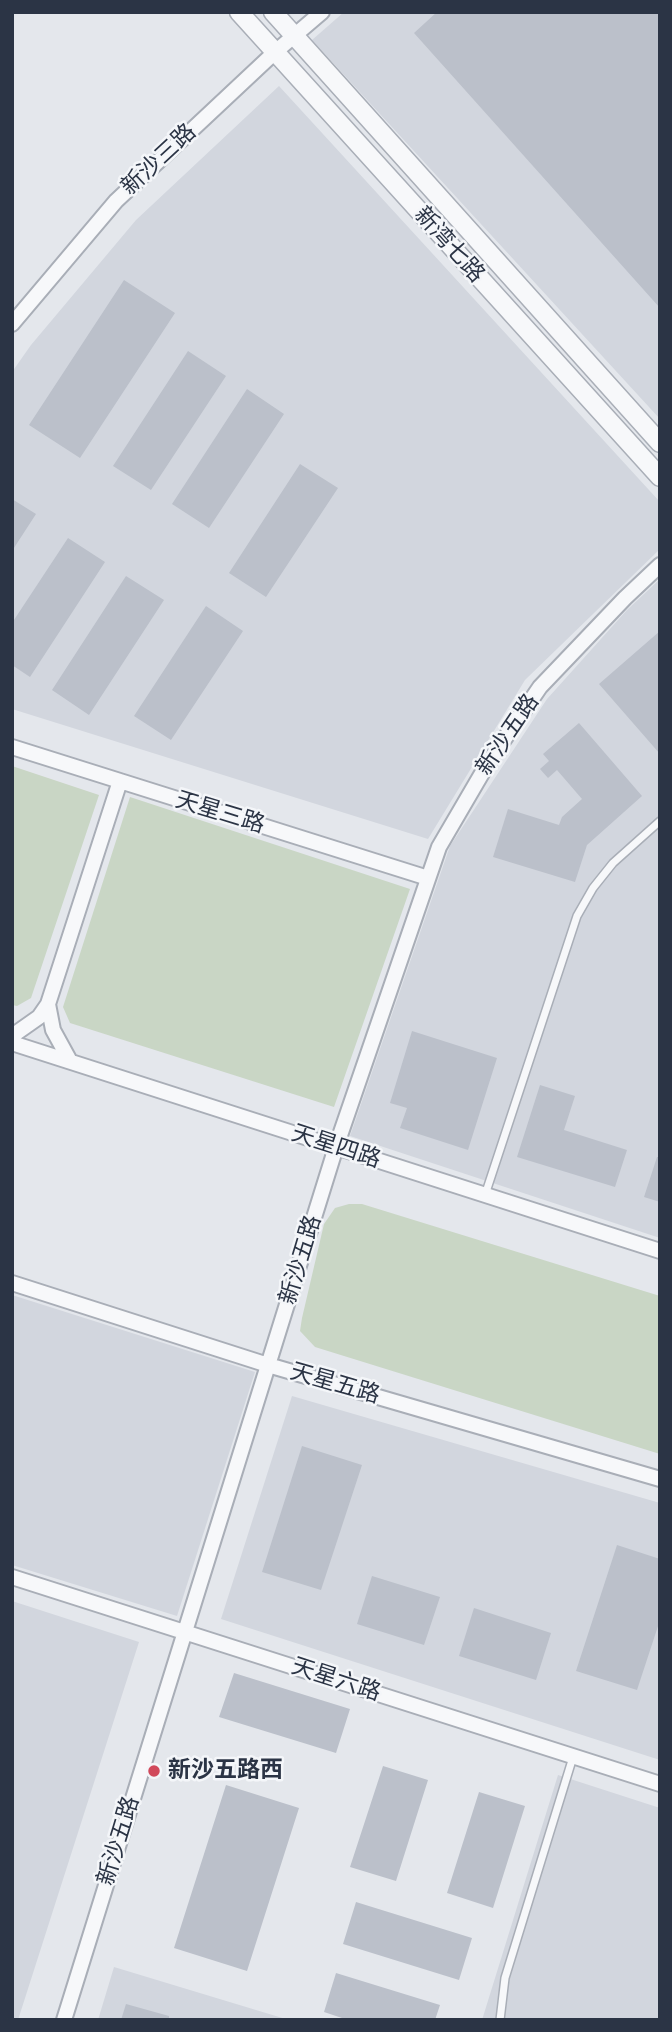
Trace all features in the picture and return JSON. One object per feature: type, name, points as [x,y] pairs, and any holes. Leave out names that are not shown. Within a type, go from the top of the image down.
[{"type":"street","name":"新湾七路","points":[[239,12],[660,477]]},
{"type":"street","name":"新湾七路","points":[[273,12],[660,443]]},
{"type":"street","name":"新沙三路","points":[[12,324],[116,201],[274,53],[322,12]]},
{"type":"street","name":"新沙五路","points":[[64,2020],[335,1147],[439,847],[481,775],[540,687],[660,565]]},
{"type":"street","name":"天星三路","points":[[12,747],[428,878]]},
{"type":"street","points":[[12,1036],[39,1017],[48,1004],[120,781]]},
{"type":"street","points":[[48,1004],[53,1030],[70,1061]]},
{"type":"street","name":"天星四路","points":[[12,1043],[660,1251]]},
{"type":"street","name":"天星五路","points":[[12,1283],[268,1365],[660,1479]]},
{"type":"street","name":"天星六路","points":[[12,1577],[660,1784]]},
{"type":"lane","points":[[485,1195],[577,916],[593,888],[613,863],[660,821]]},
{"type":"lane","points":[[500,2020],[505,1978],[573,1756]]},
{"type":"shaded area","points":[[344,12],[660,12],[660,419],[312,40]]},
{"type":"shaded area","points":[[279,86],[660,502],[660,549],[525,680],[428,839],[12,709],[12,372],[31,345],[136,220]]},
{"type":"shaded area","points":[[660,579],[660,1238],[350,1136],[450,846],[547,699],[627,610]]},
{"type":"shaded area","points":[[12,1295],[255,1372],[177,1616],[12,1565]]},
{"type":"shaded area","points":[[292,1396],[660,1503],[660,1760],[221,1619]]},
{"type":"shaded area","points":[[12,1601],[139,1642],[18,2020],[12,2020]]},
{"type":"shaded area","points":[[558,1775],[660,1808],[660,2020],[482,2020]]},
{"type":"shaded area","points":[[114,1967],[289,2020],[98,2020]]},
{"type":"green space","points":[[12,766],[99,795],[31,998],[17,1006],[12,1005]]},
{"type":"green space","points":[[130,797],[410,889],[334,1107],[70,1023],[63,1007]]},
{"type":"green space","points":[[362,1204],[660,1296],[660,1454],[315,1347],[300,1331],[324,1224],[335,1208]]},
{"type":"building","points":[[437,12],[660,12],[660,308],[414,33]]},
{"type":"building","points":[[124,280],[175,313],[80,458],[29,425]]},
{"type":"building","points":[[188,351],[226,376],[151,490],[113,466]]},
{"type":"building","points":[[247,389],[284,414],[209,528],[172,504]]},
{"type":"building","points":[[300,464],[338,488],[266,597],[229,573]]},
{"type":"building","points":[[12,499],[36,514],[12,551]]},
{"type":"building","points":[[68,538],[105,562],[30,677],[12,665],[12,623]]},
{"type":"building","points":[[126,576],[164,600],[89,715],[52,690]]},
{"type":"building","points":[[206,606],[243,631],[171,740],[134,716]]},
{"type":"building","points":[[660,631],[660,754],[599,684]]},
{"type":"building","points":[[579,723],[642,796],[587,845],[575,882],[493,857],[508,809],[559,825],[562,817],[582,799],[557,770],[548,778],[540,769],[549,761],[543,754]]},
{"type":"building","points":[[412,1031],[497,1058],[468,1150],[400,1128],[407,1108],[390,1103]]},
{"type":"building","points":[[540,1085],[575,1096],[564,1130],[627,1150],[615,1187],[517,1157]]},
{"type":"building","points":[[657,1157],[660,1157],[660,1202],[644,1197]]},
{"type":"building","points":[[302,1446],[362,1465],[321,1590],[262,1572]]},
{"type":"building","points":[[617,1545],[660,1559],[660,1620],[637,1690],[576,1671]]},
{"type":"building","points":[[372,1576],[440,1597],[424,1645],[357,1624]]},
{"type":"building","points":[[474,1608],[551,1633],[536,1680],[459,1656]]},
{"type":"building","points":[[234,1673],[350,1709],[336,1753],[219,1717]]},
{"type":"building","points":[[383,1766],[428,1780],[396,1881],[350,1867]]},
{"type":"building","points":[[226,1785],[299,1808],[247,1971],[174,1948]]},
{"type":"building","points":[[479,1792],[525,1806],[493,1908],[447,1893]]},
{"type":"building","points":[[356,1902],[472,1938],[459,1980],[343,1944]]},
{"type":"building","points":[[336,1973],[440,2005],[435,2020],[348,2020],[324,2012]]},
{"type":"building","points":[[126,2004],[169,2016],[169,2020],[121,2020]]},
{"type":"place","name":"新沙五路西","points":[[154,1771]]}]
